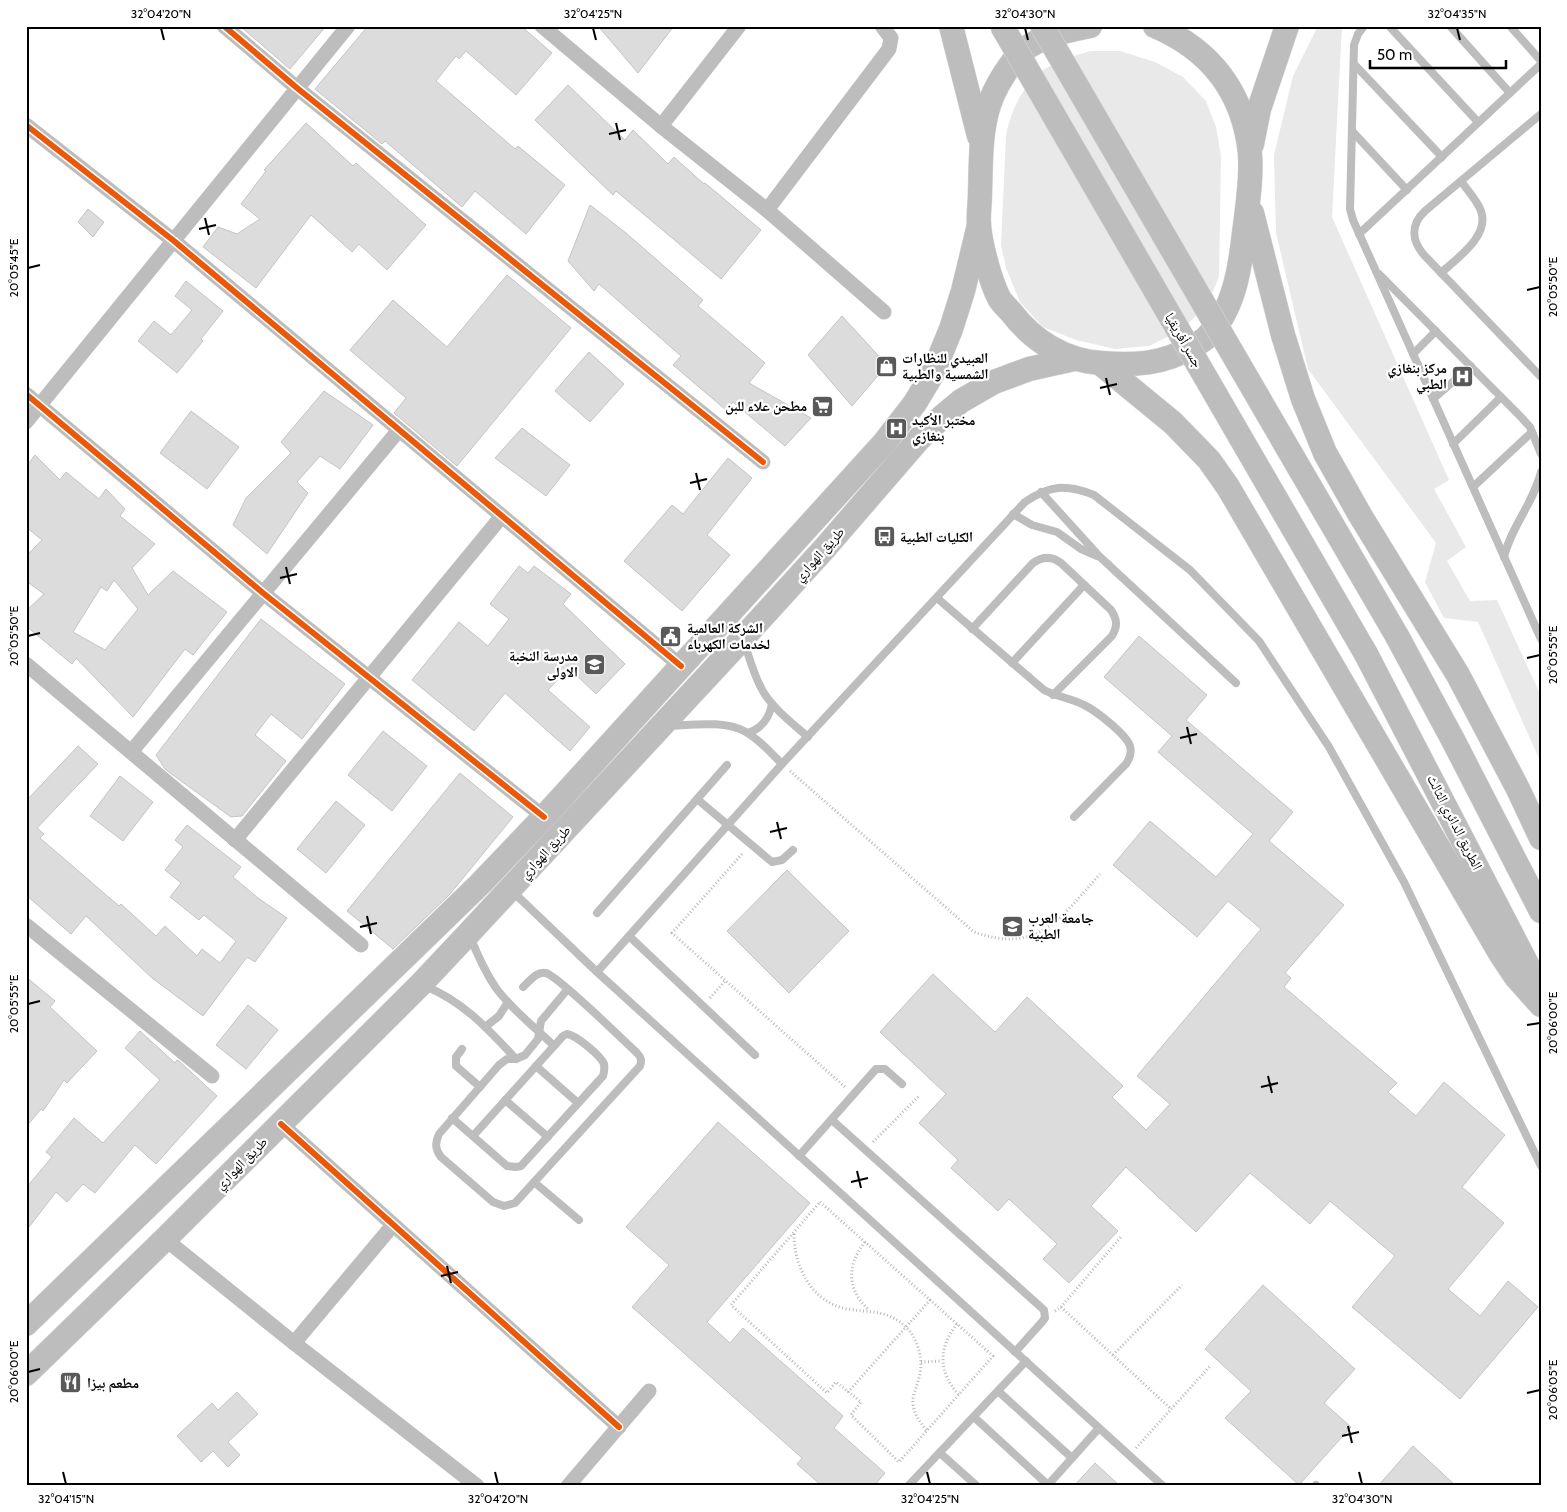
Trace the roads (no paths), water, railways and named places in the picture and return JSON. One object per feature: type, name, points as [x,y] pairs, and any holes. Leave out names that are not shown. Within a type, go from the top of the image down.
[{"type":"highway","points":[[951,26],[982,146]]},
{"type":"highway","name":"جسر أفريقيا","points":[[1002,26],[1366,654]]},
{"type":"highway","points":[[1042,26],[1397,636],[1541,911]]},
{"type":"highway","points":[[1090,26],[1061,32],[1043,39],[1024,51],[1001,79],[989,105],[982,146],[979,225],[989,272],[1000,299],[1018,322],[1045,345],[1074,359],[1100,363],[1142,364],[1176,356],[1207,338],[1224,315],[1235,286],[1242,254],[1250,156],[1259,109],[1287,26]]},
{"type":"highway","points":[[1155,26],[1172,33],[1196,49],[1218,70],[1236,98],[1246,132],[1250,156]]},
{"type":"highway","points":[[1248,197],[1283,335],[1304,399],[1325,453],[1360,515],[1458,675],[1518,789],[1541,838]]},
{"type":"highway","name":"طريق الهواري","points":[[26,1324],[480,884],[544,817],[884,443],[915,403],[934,373],[964,291],[979,225]]},
{"type":"highway","name":"طريق الهواري","points":[[26,1374],[166,1239],[470,934],[744,638],[919,439],[961,401],[994,382],[1029,369],[1074,359]]},
{"type":"highway","points":[[1100,363],[1173,423],[1209,460],[1228,487],[1500,953],[1516,977],[1541,1005]]},
{"type":"highway","name":"الطريق الدائري الثالث","points":[[1366,654],[1541,991]]},
{"type":"street","points":[[224,26],[297,88],[763,462]]},
{"type":"street","points":[[26,422],[348,26]]},
{"type":"street","points":[[542,26],[660,126],[767,210],[884,312]]},
{"type":"street","points":[[660,126],[739,26]]},
{"type":"street","points":[[767,210],[889,49],[891,38],[882,26]]},
{"type":"street","points":[[26,125],[174,241],[681,666]]},
{"type":"street","points":[[26,394],[263,593],[544,817]]},
{"type":"street","points":[[131,752],[399,430]]},
{"type":"street","points":[[235,840],[502,516]]},
{"type":"street","points":[[26,664],[361,945]]},
{"type":"street","points":[[26,925],[212,1076]]},
{"type":"street","points":[[281,1124],[619,1426]]},
{"type":"street","points":[[294,1343],[393,1225]]},
{"type":"street","points":[[166,1239],[294,1343],[477,1486]]},
{"type":"street","points":[[568,1486],[650,1391]]},
{"type":"lane","points":[[1364,26],[1358,34],[1354,45],[1350,210],[1359,234],[1541,639]]},
{"type":"lane","points":[[1389,26],[1478,122]]},
{"type":"lane","points":[[1450,26],[1510,93]]},
{"type":"lane","points":[[1359,234],[1541,62],[1510,26]]},
{"type":"lane","points":[[1354,64],[1442,157]]},
{"type":"lane","points":[[1541,114],[1425,211],[1415,222],[1415,240],[1419,248],[1541,377]]},
{"type":"lane","points":[[1352,132],[1407,190]]},
{"type":"lane","points":[[1441,273],[1475,240],[1482,226],[1481,211],[1461,181]]},
{"type":"lane","points":[[1376,271],[1519,415],[1532,432],[1541,454]]},
{"type":"lane","points":[[1413,354],[1436,331]]},
{"type":"lane","points":[[1434,399],[1470,366]]},
{"type":"lane","points":[[1453,444],[1502,397]]},
{"type":"lane","points":[[1473,487],[1532,432]]},
{"type":"lane","points":[[1504,557],[1510,536],[1538,482],[1541,472]]},
{"type":"lane","points":[[597,972],[782,764],[1025,502],[1041,492],[1058,487],[1077,488],[1094,495],[1190,570],[1259,641],[1329,747],[1404,882],[1541,1166]]},
{"type":"lane","points":[[1041,492],[1099,556],[1236,683]]},
{"type":"lane","points":[[1014,514],[1032,525],[1057,532],[1081,549],[1099,556]]},
{"type":"lane","points":[[972,629],[1033,563],[1038,559],[1044,558],[1056,560],[1111,610],[1116,626],[1112,636],[1053,695]]},
{"type":"lane","points":[[1012,663],[1084,585]]},
{"type":"lane","points":[[937,598],[1044,690],[1053,695],[1084,705],[1124,737],[1130,747],[1130,759],[1074,817]]},
{"type":"lane","points":[[744,638],[757,681],[772,704],[808,737]]},
{"type":"lane","points":[[748,733],[762,725],[770,712],[772,704]]},
{"type":"lane","points":[[661,726],[726,725],[748,733],[782,764]]},
{"type":"lane","points":[[597,913],[728,764]]},
{"type":"lane","points":[[698,799],[772,862],[782,860],[792,850]]},
{"type":"lane","points":[[510,890],[597,972],[1163,1486]]},
{"type":"lane","points":[[470,934],[486,971],[496,988],[554,1046]]},
{"type":"lane","points":[[629,936],[755,1055]]},
{"type":"lane","points":[[523,987],[535,975],[548,974],[567,990],[637,1053],[641,1058],[641,1062],[640,1066],[515,1204],[504,1206],[493,1202],[441,1157],[437,1152],[436,1140],[452,1118],[502,1062],[525,1055],[536,1042],[541,1021],[567,990]]},
{"type":"lane","points":[[421,984],[451,998],[466,1008],[516,1058]]},
{"type":"lane","points":[[485,1027],[499,1016],[508,1002]]},
{"type":"lane","points":[[452,1118],[507,1166],[516,1168],[524,1164],[602,1076],[604,1072],[603,1063],[572,1034],[563,1036],[473,1136]]},
{"type":"lane","points":[[462,1048],[456,1057],[456,1066],[480,1087]]},
{"type":"lane","points":[[536,1066],[578,1103]]},
{"type":"lane","points":[[799,1156],[872,1072],[881,1068],[889,1071],[902,1084]]},
{"type":"lane","points":[[505,1100],[548,1137]]},
{"type":"lane","points":[[832,1120],[1041,1306],[1045,1314],[1042,1322],[1015,1352]]},
{"type":"lane","points":[[534,1182],[579,1220]]},
{"type":"lane","points":[[908,1486],[1026,1362]]},
{"type":"lane","points":[[998,1391],[1072,1458]]},
{"type":"lane","points":[[974,1417],[1048,1485],[1099,1428]]},
{"type":"lane","points":[[940,1453],[977,1486]]},
{"type":"place","name":"العبيدي للنظارات الشمسية والطبية","points":[[886,366]]},
{"type":"place","name":"مركز بنغازي الطبي","points":[[1463,376]]},
{"type":"place","name":"مطحن علاء للبن","points":[[823,406]]},
{"type":"place","name":"مختبر الأكيد بنغازي","points":[[896,428]]},
{"type":"place","name":"الكليات الطبية","points":[[884,537]]},
{"type":"place","name":"الشركة العالمية لخدمات الكهرباء","points":[[671,636]]},
{"type":"place","name":"مدرسة النخبة الاولى","points":[[594,664]]},
{"type":"place","name":"جامعة العرب الطبية","points":[[1012,926]]},
{"type":"place","name":"مطعم بيزا","points":[[71,1383]]}]
